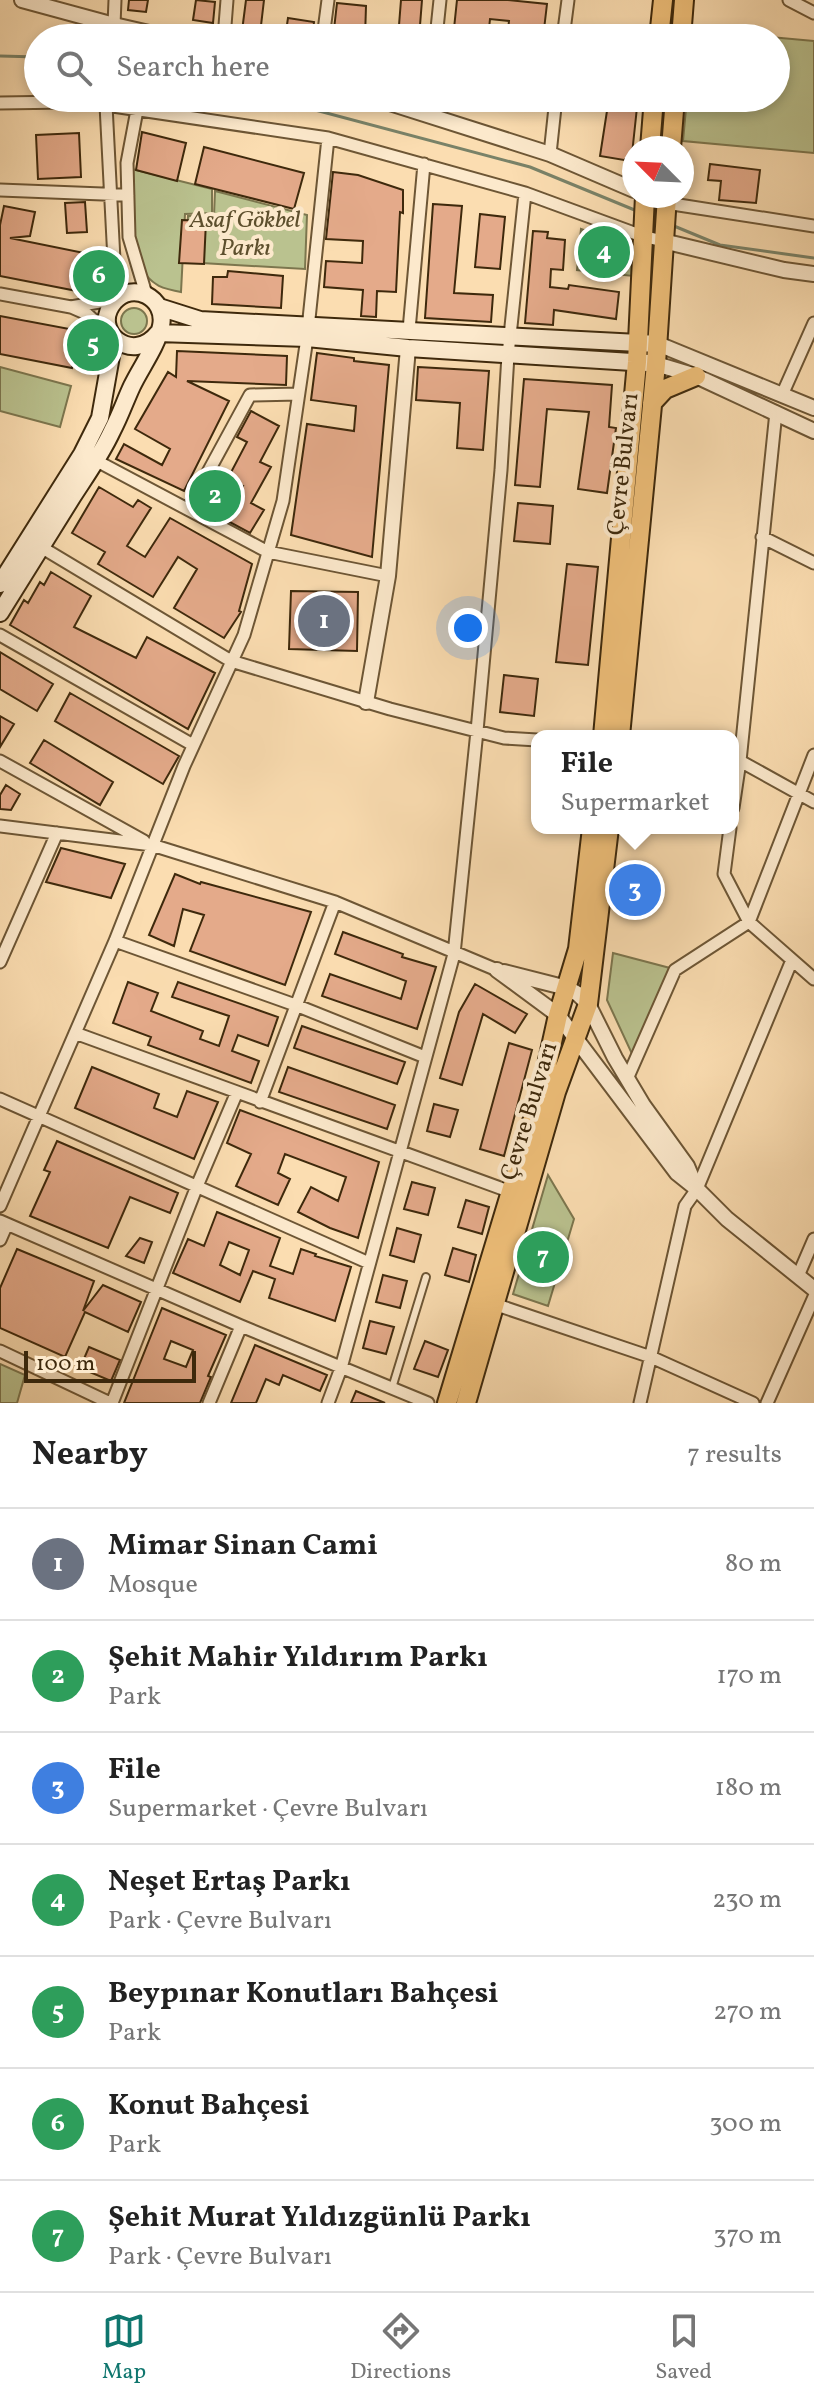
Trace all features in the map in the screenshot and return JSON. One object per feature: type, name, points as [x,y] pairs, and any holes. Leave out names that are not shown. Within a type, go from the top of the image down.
[{"type":"main road","points":[[660,24],[663,0]]},
{"type":"main road","points":[[682,24],[684,0]]},
{"type":"main road","points":[[651,136],[653,112]]},
{"type":"main road","points":[[672,136],[674,112]]},
{"type":"main road","name":"Çevre Bulvarı","points":[[604,730],[647,354],[653,212]]},
{"type":"main road","points":[[647,354],[508,355],[408,348],[307,331],[200,320],[159,307],[146,294],[130,292],[116,299],[107,323],[114,339],[121,344],[138,347],[146,345],[158,333],[307,331],[409,330],[511,336],[647,354]]},
{"type":"main road","points":[[0,613],[112,431],[162,325],[159,307]]},
{"type":"main road","points":[[408,348],[409,330]]},
{"type":"main road","points":[[0,584],[82,454],[100,418],[114,339]]},
{"type":"main road","name":"Çevre Bulvarı","points":[[621,730],[652,403],[647,354]]},
{"type":"main road","points":[[652,403],[665,389],[696,376]]},
{"type":"main road","name":"Çevre Bulvarı","points":[[466,1403],[494,1304],[558,1015],[578,949],[591,834]]},
{"type":"main road","name":"Çevre Bulvarı","points":[[447,1403],[518,1194],[588,1004],[608,834]]},
{"type":"street","points":[[22,0],[110,24]]},
{"type":"street","points":[[114,24],[115,0]]},
{"type":"street","points":[[225,24],[227,0]]},
{"type":"street","points":[[325,24],[328,0]]},
{"type":"street","points":[[437,24],[440,0]]},
{"type":"street","points":[[565,24],[568,0]]},
{"type":"street","points":[[789,0],[814,13]]},
{"type":"street","points":[[0,103],[24,103]]},
{"type":"street","points":[[71,307],[116,299],[106,112]]},
{"type":"street","points":[[137,112],[127,163],[129,237],[146,294]]},
{"type":"street","points":[[151,112],[328,138],[525,193],[653,212],[814,226]]},
{"type":"street","points":[[418,112],[550,154],[653,212],[784,270],[814,274]]},
{"type":"street","points":[[550,154],[554,112]]},
{"type":"street","points":[[0,1206],[115,941],[193,745],[244,635],[283,501],[307,331],[328,138]]},
{"type":"street","points":[[409,330],[424,164]]},
{"type":"street","points":[[0,190],[128,195]]},
{"type":"street","points":[[328,1403],[341,1368],[454,954],[525,193]]},
{"type":"street","points":[[0,294],[71,307],[87,314],[114,339]]},
{"type":"street","points":[[739,735],[776,412],[814,323]]},
{"type":"street","points":[[366,702],[388,576],[408,348]]},
{"type":"street","points":[[647,354],[814,431]]},
{"type":"street","points":[[647,354],[782,395],[814,408]]},
{"type":"street","points":[[188,509],[250,395],[298,394]]},
{"type":"street","points":[[95,460],[268,552],[388,576]]},
{"type":"street","points":[[762,537],[814,563]]},
{"type":"street","points":[[41,547],[231,661],[366,702],[504,738],[531,740]]},
{"type":"street","points":[[0,635],[193,745]]},
{"type":"street","points":[[627,1079],[675,970],[749,922],[814,755]]},
{"type":"street","points":[[0,761],[152,845]]},
{"type":"street","points":[[739,763],[814,802]]},
{"type":"street","points":[[0,826],[152,845],[335,902],[497,970],[567,988],[588,1004],[627,1079],[687,1166],[697,1189]]},
{"type":"street","points":[[0,962],[57,833]]},
{"type":"street","points":[[729,834],[724,874],[749,922],[814,979]]},
{"type":"street","points":[[260,1102],[335,902]]},
{"type":"street","points":[[115,941],[298,1006],[425,1057]]},
{"type":"street","points":[[640,1403],[685,1206],[697,1189],[792,960]]},
{"type":"street","points":[[497,970],[558,1015],[577,1036],[677,1173],[727,1219],[813,1288],[767,1403]]},
{"type":"street","points":[[75,1033],[518,1194]]},
{"type":"street","points":[[0,1351],[111,1403],[237,1092]]},
{"type":"street","points":[[0,1099],[369,1263]]},
{"type":"street","points":[[0,1240],[4,1223],[428,1403]]},
{"type":"street","points":[[798,1276],[814,1239]]},
{"type":"street","points":[[494,1304],[651,1357],[753,1403]]},
{"type":"street","points":[[209,1403],[241,1326]]},
{"type":"lane","points":[[392,1388],[426,1277]]},
{"type":"green space","points":[[790,39],[814,41],[814,153],[694,142],[694,136],[683,136],[686,112],[790,112]]},
{"type":"green space","points":[[132,169],[212,189],[212,213],[185,214],[181,292],[156,284],[146,275],[139,262],[132,231]]},
{"type":"green space","name":"Asaf Gökbel Parkı","points":[[215,191],[307,215],[305,269],[185,262],[188,216],[214,216]]},
{"type":"green space","points":[[581,229],[625,249],[633,265],[633,276],[577,270]]},
{"type":"green space","points":[[134,308],[143,312],[147,321],[143,330],[134,334],[125,330],[121,321],[125,312]]},
{"type":"green space","points":[[87,324],[101,345],[100,371],[82,365]]},
{"type":"green space","points":[[0,367],[71,386],[60,427],[0,411]]},
{"type":"green space","points":[[213,473],[236,485],[218,519],[195,507]]},
{"type":"green space","points":[[613,953],[670,968],[633,1056],[607,1000]]},
{"type":"green space","points":[[548,1175],[574,1219],[548,1306],[513,1294]]},
{"type":"green space","points":[[0,1364],[25,1375],[17,1403],[0,1403]]},
{"type":"building","points":[[129,0],[148,0],[146,12],[128,10]]},
{"type":"building","points":[[196,0],[215,2],[213,23],[193,20]]},
{"type":"building","points":[[246,0],[264,0],[261,24],[243,24]]},
{"type":"building","points":[[401,0],[422,0],[420,24],[399,24]]},
{"type":"building","points":[[457,0],[547,4],[545,24],[509,24],[509,21],[490,19],[489,24],[454,24]]},
{"type":"building","points":[[337,3],[366,6],[365,24],[335,24]]},
{"type":"building","points":[[288,18],[314,22],[314,24],[287,24]]},
{"type":"building","points":[[607,112],[636,112],[634,136],[622,136],[622,160],[600,156]]},
{"type":"building","points":[[142,132],[186,143],[177,181],[136,170]]},
{"type":"building","points":[[79,133],[81,177],[38,179],[36,135]]},
{"type":"building","points":[[204,147],[304,173],[294,209],[195,184]]},
{"type":"building","points":[[710,164],[760,170],[756,203],[719,200],[721,181],[708,180]]},
{"type":"building","points":[[333,172],[358,175],[403,190],[396,292],[377,291],[376,317],[361,316],[363,290],[324,287],[326,261],[362,263],[363,241],[326,239]]},
{"type":"building","points":[[85,202],[87,232],[67,233],[65,203]]},
{"type":"building","points":[[433,204],[462,206],[454,293],[493,295],[491,322],[425,318]]},
{"type":"building","points":[[4,206],[35,212],[30,236],[10,238],[89,254],[82,292],[0,276],[0,225]]},
{"type":"building","points":[[480,214],[505,217],[500,269],[475,267]]},
{"type":"building","points":[[182,220],[206,221],[204,264],[179,263]]},
{"type":"building","points":[[533,231],[548,232],[547,238],[565,240],[563,270],[551,269],[550,287],[568,289],[569,285],[619,292],[616,319],[554,310],[553,325],[525,323]]},
{"type":"building","points":[[228,271],[283,276],[281,308],[212,304],[213,277],[227,277]]},
{"type":"building","points":[[0,316],[80,331],[72,368],[0,354]]},
{"type":"building","points":[[177,351],[287,356],[286,385],[187,381],[229,401],[184,491],[116,459],[124,444],[162,465],[170,449],[135,429],[168,372],[176,377]]},
{"type":"building","points":[[317,353],[389,365],[372,557],[291,535],[307,424],[354,431],[356,406],[311,400]]},
{"type":"building","points":[[418,367],[489,371],[483,450],[457,448],[460,403],[416,400]]},
{"type":"building","points":[[524,379],[612,385],[609,427],[616,428],[607,493],[578,489],[589,412],[547,409],[540,487],[515,485]]},
{"type":"building","points":[[251,411],[279,426],[260,462],[271,467],[251,503],[264,510],[250,533],[224,519],[243,486],[228,478],[247,442],[237,437]]},
{"type":"building","points":[[99,487],[133,507],[138,500],[151,508],[127,546],[145,557],[170,518],[252,564],[241,612],[224,638],[174,608],[197,569],[178,557],[153,597],[98,564],[105,552],[72,533]]},
{"type":"building","points":[[518,503],[553,506],[550,544],[514,541]]},
{"type":"building","points":[[567,564],[598,567],[588,665],[556,662]]},
{"type":"building","points":[[51,572],[91,596],[74,627],[136,658],[147,637],[215,673],[188,729],[10,625],[24,600],[28,603],[40,582],[44,585]]},
{"type":"building","points":[[291,591],[358,592],[357,651],[289,649]]},
{"type":"building","points":[[0,652],[53,684],[37,711],[0,689]]},
{"type":"building","points":[[504,675],[538,679],[534,716],[500,712]]},
{"type":"building","points":[[70,693],[179,756],[163,784],[55,721]]},
{"type":"building","points":[[0,716],[14,724],[0,747]]},
{"type":"building","points":[[44,740],[113,782],[100,805],[30,763]]},
{"type":"building","points":[[6,785],[20,794],[11,810],[0,809],[0,795]]},
{"type":"building","points":[[61,848],[125,864],[111,898],[46,882]]},
{"type":"building","points":[[175,874],[200,884],[311,912],[285,985],[190,951],[204,915],[183,909],[174,946],[149,935]]},
{"type":"building","points":[[343,932],[403,954],[402,957],[436,967],[417,1029],[322,996],[330,974],[401,999],[406,981],[335,954]]},
{"type":"building","points":[[128,982],[158,993],[151,1011],[203,1031],[200,1039],[219,1046],[229,1016],[172,997],[178,982],[278,1017],[268,1046],[238,1035],[232,1051],[259,1061],[251,1083],[148,1045],[151,1037],[113,1023]]},
{"type":"building","points":[[475,984],[527,1014],[515,1033],[483,1014],[462,1085],[440,1078],[459,1012]]},
{"type":"building","points":[[302,1026],[405,1062],[397,1084],[294,1048]]},
{"type":"building","points":[[509,1043],[532,1050],[504,1156],[480,1149]]},
{"type":"building","points":[[92,1067],[159,1094],[154,1108],[177,1117],[187,1091],[218,1102],[194,1159],[75,1108]]},
{"type":"building","points":[[288,1067],[395,1105],[387,1129],[279,1092]]},
{"type":"building","points":[[434,1104],[458,1110],[450,1137],[427,1131]]},
{"type":"building","points":[[240,1110],[379,1162],[358,1238],[298,1212],[311,1187],[338,1201],[346,1177],[285,1154],[278,1173],[290,1179],[278,1205],[236,1186],[251,1154],[227,1143]]},
{"type":"building","points":[[57,1141],[178,1193],[170,1213],[130,1197],[108,1248],[30,1216],[50,1172],[44,1170]]},
{"type":"building","points":[[412,1182],[435,1188],[428,1215],[404,1209]]},
{"type":"building","points":[[466,1200],[489,1207],[482,1234],[458,1227]]},
{"type":"building","points":[[217,1212],[280,1238],[270,1266],[293,1274],[301,1249],[351,1267],[335,1321],[269,1298],[275,1279],[253,1271],[240,1302],[173,1273],[188,1239],[204,1246]],"holes":[[[229,1242],[249,1250],[240,1275],[220,1265]]]},
{"type":"building","points":[[397,1228],[421,1235],[414,1262],[390,1255]]},
{"type":"building","points":[[140,1238],[152,1242],[144,1263],[126,1256]]},
{"type":"building","points":[[453,1248],[476,1255],[469,1282],[445,1275]]},
{"type":"building","points":[[17,1249],[94,1281],[83,1311],[103,1285],[141,1302],[128,1332],[85,1312],[65,1357],[0,1328],[0,1288]]},
{"type":"building","points":[[383,1275],[407,1281],[400,1308],[376,1302]]},
{"type":"building","points":[[162,1308],[226,1335],[200,1403],[124,1403]],"holes":[[[171,1341],[193,1350],[186,1367],[164,1359]]]},
{"type":"building","points":[[370,1321],[394,1327],[386,1354],[363,1348]]},
{"type":"building","points":[[425,1341],[448,1350],[438,1377],[414,1369]]},
{"type":"building","points":[[255,1345],[327,1375],[320,1391],[283,1375],[279,1385],[266,1379],[256,1403],[231,1403]]},
{"type":"building","points":[[89,1347],[120,1360],[111,1381],[80,1368]]},
{"type":"building","points":[[356,1391],[385,1403],[351,1403]]},
{"type":"waterway","points":[[0,56],[24,57]]},
{"type":"waterway","points":[[323,112],[530,167],[637,211]]},
{"type":"waterway","points":[[674,226],[720,245],[814,258]]},
{"type":"place","name":"Neşet Ertaş Parkı","points":[[604,252]]},
{"type":"place","name":"Konut Bahçesi","points":[[99,276]]},
{"type":"place","name":"Beypınar Konutları Bahçesi","points":[[93,345]]},
{"type":"place","name":"Şehit Mahir Yıldırım Parkı","points":[[215,496]]},
{"type":"place","name":"Mimar Sinan Cami","points":[[324,621]]},
{"type":"place","name":"File","points":[[635,890]]},
{"type":"place","name":"Şehit Murat Yıldızgünlü Parkı","points":[[543,1257]]}]
